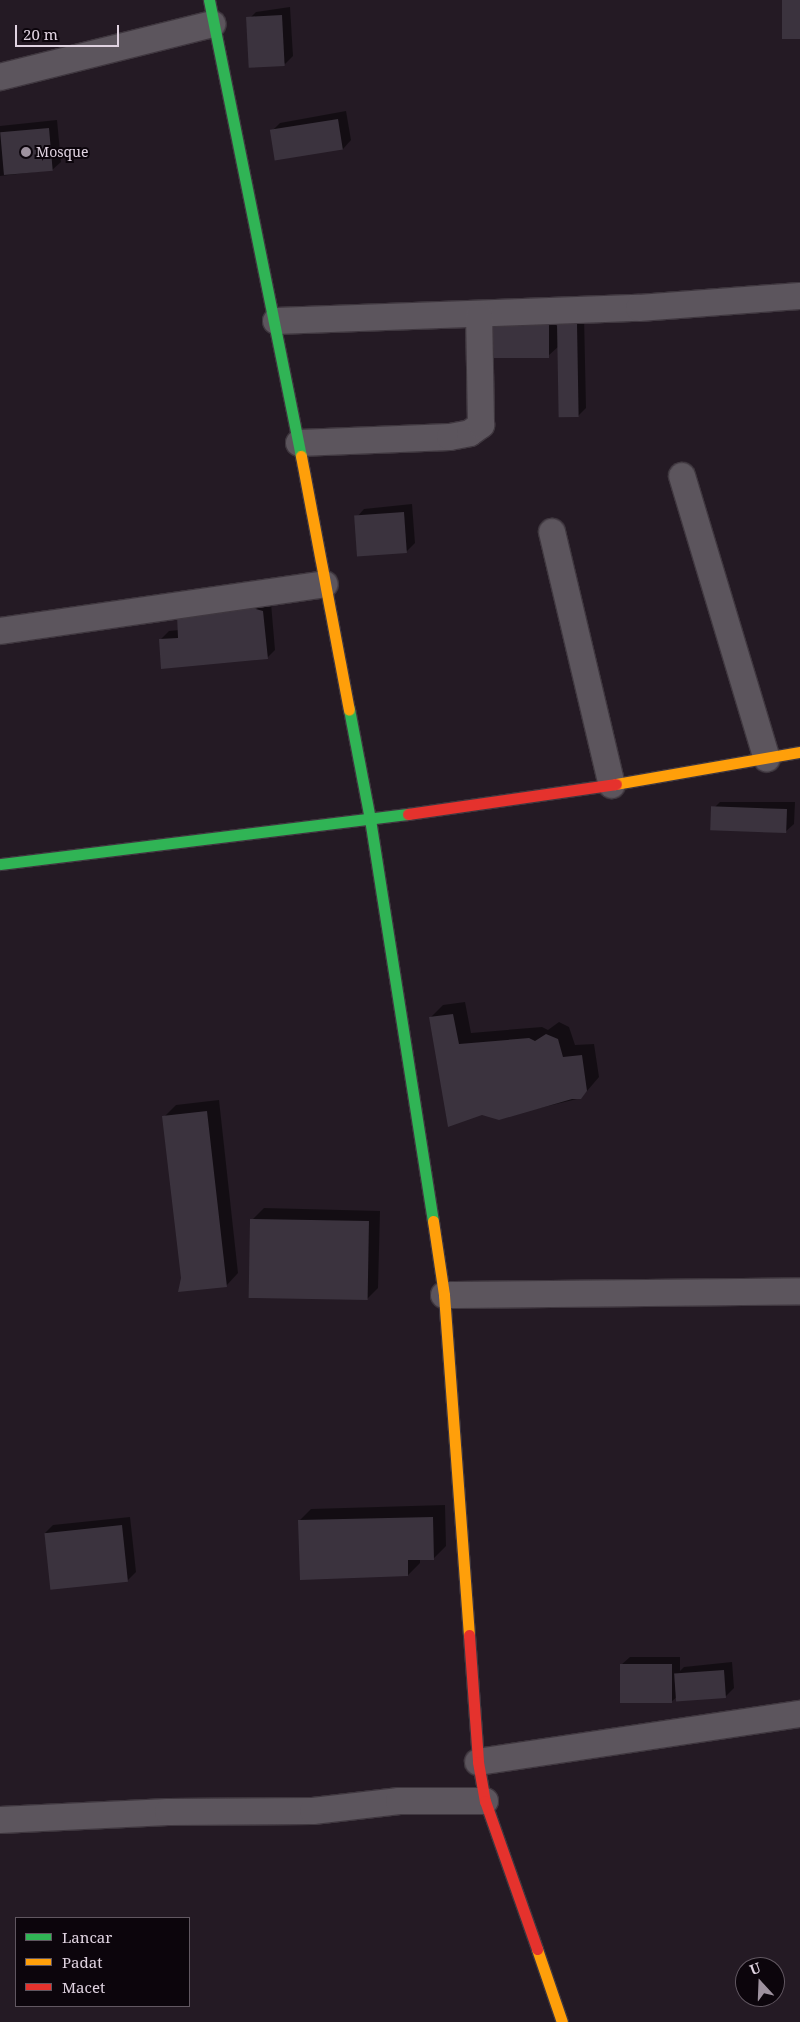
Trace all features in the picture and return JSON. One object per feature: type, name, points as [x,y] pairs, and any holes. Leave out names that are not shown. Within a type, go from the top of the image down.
[{"type":"main road","points":[[211,12],[276,321],[370,819],[444,1295],[478,1762],[485,1801],[562,2022]]},
{"type":"main road","points":[[0,864],[370,819],[612,785],[800,752]]},
{"type":"street","points":[[0,77],[211,12]]},
{"type":"street","points":[[276,321],[479,315],[800,296]]},
{"type":"street","points":[[299,443],[450,437],[470,433],[481,425],[479,315]]},
{"type":"street","points":[[682,476],[768,759]]},
{"type":"street","points":[[552,532],[612,785]]},
{"type":"street","points":[[0,631],[325,584]]},
{"type":"street","points":[[444,1295],[800,1291]]},
{"type":"street","points":[[478,1762],[800,1714]]},
{"type":"street","points":[[0,1820],[168,1812],[312,1811],[400,1801],[485,1801]]},
{"type":"building","points":[[782,0],[800,0],[800,39],[782,39]]},
{"type":"building","points":[[282,15],[285,66],[249,68],[246,17]]},
{"type":"building","points":[[338,119],[343,150],[275,160],[270,130]]},
{"type":"building","name":"Mosque","points":[[49,128],[53,171],[4,175],[0,132]]},
{"type":"building","points":[[493,323],[549,323],[549,358],[493,358]]},
{"type":"building","points":[[557,323],[577,323],[579,417],[559,417]]},
{"type":"building","points":[[404,512],[407,553],[357,556],[354,515]]},
{"type":"building","points":[[252,608],[263,611],[268,659],[161,669],[159,639],[178,638],[177,615]]},
{"type":"building","points":[[711,806],[787,809],[786,833],[710,830]]},
{"type":"building","points":[[453,1014],[459,1044],[529,1038],[535,1041],[546,1034],[558,1039],[563,1057],[582,1055],[587,1091],[581,1099],[572,1099],[499,1120],[482,1115],[448,1127],[429,1017]]},
{"type":"building","points":[[207,1111],[227,1287],[178,1292],[181,1278],[162,1116]]},
{"type":"building","points":[[250,1219],[369,1221],[368,1300],[249,1298]]},
{"type":"building","points":[[433,1517],[434,1560],[408,1560],[408,1576],[300,1580],[298,1520]]},
{"type":"building","points":[[122,1525],[128,1582],[50,1590],[44,1533]]},
{"type":"building","points":[[620,1664],[672,1664],[672,1703],[620,1703]]},
{"type":"building","points":[[724,1670],[726,1698],[676,1701],[674,1673]]},
{"type":"traffic: fast","points":[[209,0],[301,456]]},
{"type":"traffic: fast","points":[[349,709],[370,819],[433,1221]]},
{"type":"traffic: fast","points":[[0,864],[408,814]]},
{"type":"traffic: slow","points":[[301,456],[349,709]]},
{"type":"traffic: slow","points":[[616,784],[800,752]]},
{"type":"traffic: slow","points":[[433,1221],[444,1295],[469,1635]]},
{"type":"traffic: slow","points":[[537,1949],[562,2022]]},
{"type":"traffic: jam","points":[[408,814],[616,784]]},
{"type":"traffic: jam","points":[[469,1635],[478,1762],[485,1801],[537,1949]]},
{"type":"place","name":"Mosque","points":[[26,152]]}]
